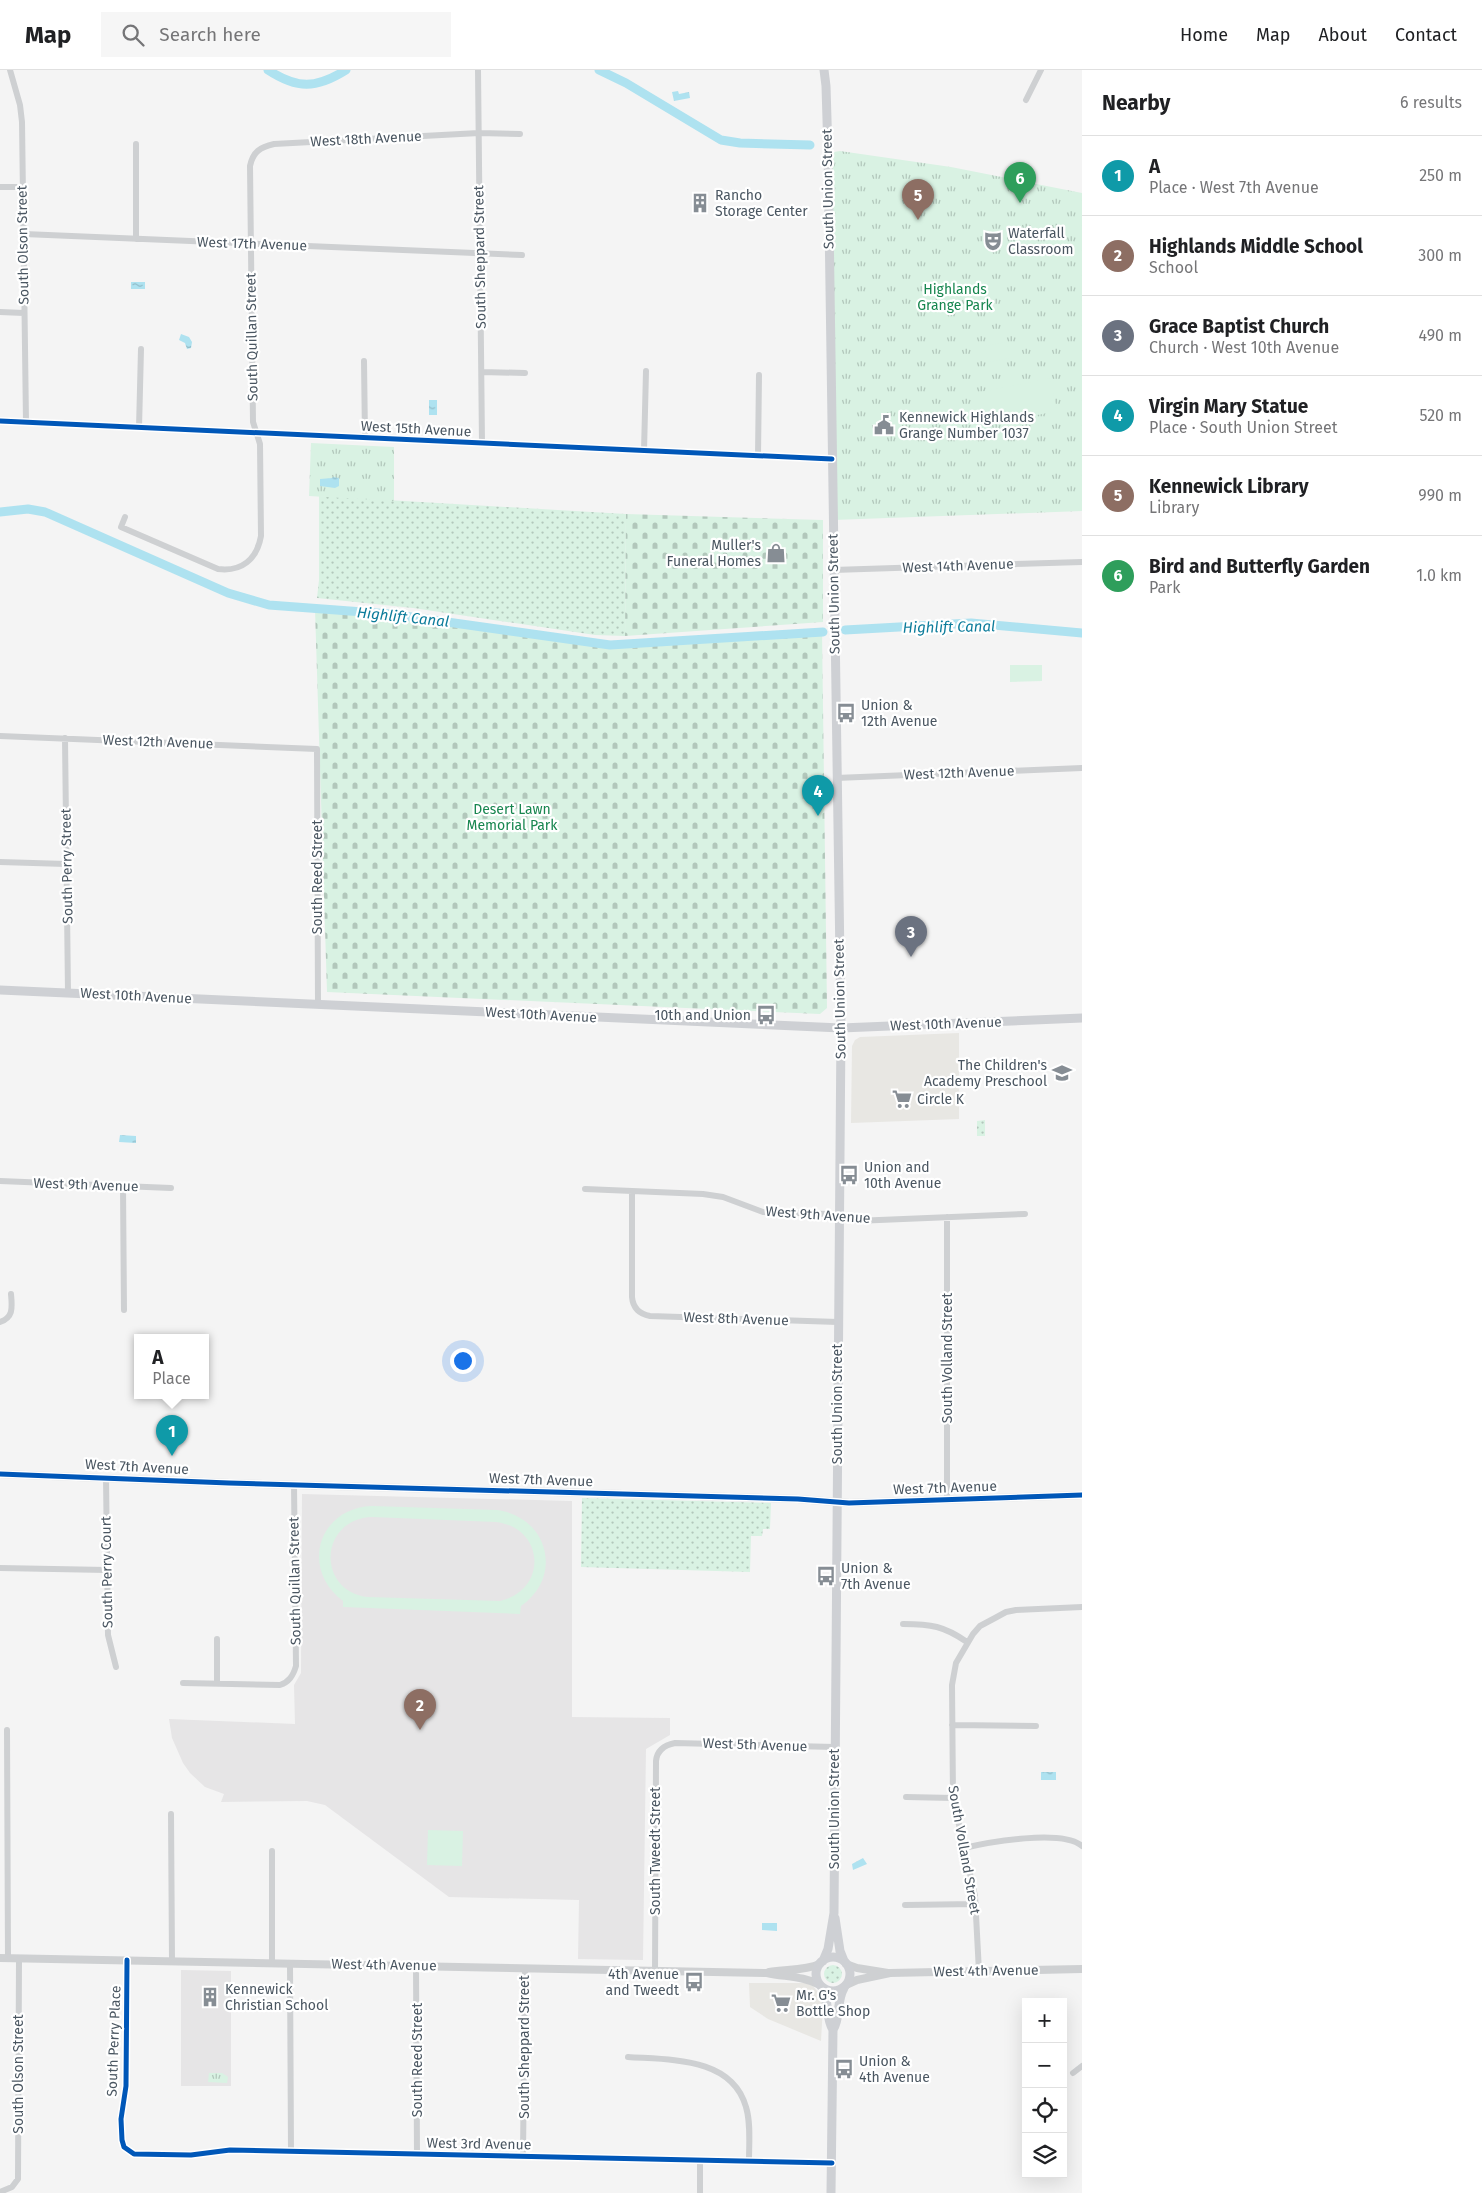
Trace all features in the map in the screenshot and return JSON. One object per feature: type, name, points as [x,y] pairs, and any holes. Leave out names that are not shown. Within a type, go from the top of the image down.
[{"type":"main road","name":"South Union Street","points":[[821,1962],[828,1949],[834,1913],[838,1217],[841,1028],[826,86],[824,70]]},
{"type":"main road","name":"South Union Street","points":[[826,86],[828,70]]},
{"type":"main road","name":"West 10th Avenue","points":[[0,990],[841,1028],[1082,1018]]},
{"type":"main road","name":"South Union Street","points":[[834,1913],[839,1934],[840,1951],[845,1962]]},
{"type":"main road","points":[[831,2193],[833,2030],[838,2022],[839,1999],[850,1977],[845,1962],[835,1957],[821,1962],[816,1972],[828,1998],[828,2023],[833,2030]]},
{"type":"main road","points":[[821,1986],[832,1991],[845,1986]]},
{"type":"street","name":"South Olson Street","points":[[10,70],[20,105],[22,122],[26,422]]},
{"type":"street","name":"South Sheppard Street","points":[[478,70],[482,443]]},
{"type":"street","points":[[1026,100],[1041,70]]},
{"type":"street","name":"West 18th Avenue","points":[[256,152],[274,144],[479,133],[520,134]]},
{"type":"street","points":[[136,144],[136,239]]},
{"type":"street","name":"South Quillan Street","points":[[126,518],[121,526],[213,568],[231,570],[245,565],[255,555],[261,536],[260,444],[252,422],[250,166],[256,152]]},
{"type":"street","points":[[0,187],[22,187]]},
{"type":"street","name":"West 17th Avenue","points":[[24,234],[522,255]]},
{"type":"street","points":[[0,312],[24,313]]},
{"type":"street","points":[[139,428],[141,348]]},
{"type":"street","points":[[364,361],[365,438]]},
{"type":"street","points":[[644,451],[646,371]]},
{"type":"street","points":[[482,372],[525,373]]},
{"type":"street","points":[[758,375],[758,456]]},
{"type":"street","name":"West 15th Avenue","points":[[0,421],[832,459]]},
{"type":"street","name":"West 14th Avenue","points":[[833,570],[1082,562]]},
{"type":"street","name":"West 12th Avenue","points":[[0,736],[317,749]]},
{"type":"street","name":"South Perry Street","points":[[65,738],[68,993]]},
{"type":"street","name":"South Reed Street","points":[[317,749],[318,1004]]},
{"type":"street","name":"West 12th Avenue","points":[[836,778],[1082,768]]},
{"type":"street","points":[[0,862],[66,864]]},
{"type":"street","name":"West 9th Avenue","points":[[0,1181],[171,1188]]},
{"type":"street","points":[[123,1186],[124,1310]]},
{"type":"street","name":"West 9th Avenue","points":[[585,1189],[703,1194],[723,1197],[763,1212],[827,1214],[855,1221],[1025,1214]]},
{"type":"street","name":"West 8th Avenue","points":[[632,1191],[632,1297],[636,1309],[650,1316],[838,1322]]},
{"type":"street","name":"South Volland Street","points":[[947,1217],[947,1499]]},
{"type":"street","points":[[0,1322],[12,1313],[11,1294]]},
{"type":"street","name":"West 7th Avenue","points":[[0,1474],[778,1498],[837,1502],[1082,1495]]},
{"type":"street","name":"South Perry Court","points":[[106,1477],[108,1635],[116,1667]]},
{"type":"street","name":"South Quillan Street","points":[[217,1684],[280,1685],[291,1678],[296,1666],[294,1484]]},
{"type":"street","points":[[0,1568],[107,1570]]},
{"type":"street","name":"South Volland Street","points":[[979,1972],[976,1904],[953,1798],[953,1672],[967,1642],[980,1626],[1006,1612],[1022,1609],[1082,1607]]},
{"type":"street","points":[[904,1624],[936,1626],[946,1629],[967,1642]]},
{"type":"street","points":[[183,1683],[217,1684],[217,1639]]},
{"type":"street","points":[[952,1725],[1036,1726]]},
{"type":"street","points":[[4,1958],[4,1832],[7,1730]]},
{"type":"street","name":"West 5th Avenue","points":[[675,1743],[835,1747]]},
{"type":"street","name":"South Tweedt Street","points":[[655,1971],[656,1761],[660,1751],[666,1746],[675,1743]]},
{"type":"street","points":[[906,1797],[953,1798]]},
{"type":"street","points":[[171,1814],[172,1961]]},
{"type":"street","points":[[964,1848],[999,1841],[1022,1839],[1067,1840],[1082,1846]]},
{"type":"street","points":[[272,1851],[272,1963]]},
{"type":"street","points":[[905,1906],[976,1904]]},
{"type":"street","name":"West 4th Avenue","points":[[4,1958],[767,1973],[786,1969],[806,1969],[821,1962]]},
{"type":"street","name":"South Olson Street","points":[[0,2192],[12,2187],[18,2179],[19,1958]]},
{"type":"street","name":"South Perry Place","points":[[127,1960],[126,2086],[121,2119],[122,2143],[128,2151]]},
{"type":"street","name":"West 4th Avenue","points":[[845,1962],[857,1968],[872,1969],[890,1974]]},
{"type":"street","points":[[290,1964],[291,2152]]},
{"type":"street","name":"South Reed Street","points":[[416,1966],[417,2154]]},
{"type":"street","name":"South Sheppard Street","points":[[523,2156],[525,1968]]},
{"type":"street","name":"West 4th Avenue","points":[[845,1986],[857,1980],[890,1974],[1082,1969]]},
{"type":"street","name":"West 4th Avenue","points":[[767,1973],[786,1978],[808,1979],[821,1986]]},
{"type":"street","points":[[628,2057],[678,2061],[710,2068],[721,2072],[734,2082],[747,2108],[749,2161]]},
{"type":"street","points":[[1073,2073],[1082,2066]]},
{"type":"street","name":"West 3rd Avenue","points":[[128,2151],[134,2154],[191,2155],[230,2150],[832,2163]]},
{"type":"street","points":[[700,2160],[700,2193]]},
{"type":"shaded area","points":[[959,1033],[959,1119],[851,1123],[852,1046],[855,1040],[860,1037]]},
{"type":"shaded area","points":[[302,1494],[572,1501],[572,1717],[670,1718],[670,1735],[646,1749],[643,1960],[578,1959],[579,1900],[449,1897],[325,1805],[307,1801],[221,1802],[224,1794],[205,1787],[190,1773],[183,1763],[172,1738],[169,1719],[295,1724],[294,1685],[301,1673]]},
{"type":"shaded area","points":[[181,1970],[231,1971],[231,2086],[181,2086]]},
{"type":"shaded area","points":[[749,1983],[806,1983],[813,1986],[821,1996],[823,2006],[821,2041],[768,2019],[750,2007]]},
{"type":"green space","name":"Highlands Grange Park","points":[[840,151],[951,167],[1082,193],[1082,511],[833,520],[828,153]]},
{"type":"green space","points":[[1006,342],[1010,358],[989,362],[985,346]]},
{"type":"green space","points":[[1050,378],[1057,411],[987,425],[981,392]]},
{"type":"green space","points":[[311,443],[394,447],[394,501],[309,496]]},
{"type":"green space","points":[[319,496],[626,514],[625,636],[595,635],[413,608],[317,598],[319,580]]},
{"type":"green space","points":[[626,514],[823,520],[823,622],[625,636]]},
{"type":"green space","name":"Desert Lawn Memorial Park","points":[[315,609],[613,644],[822,631],[827,1008],[820,1014],[327,992]]},
{"type":"green space","points":[[1010,665],[1042,665],[1042,681],[1010,682]]},
{"type":"green space","points":[[985,1120],[985,1136],[977,1136],[977,1121]]},
{"type":"green space","points":[[582,1498],[771,1503],[770,1529],[763,1529],[762,1536],[751,1536],[750,1572],[581,1567]]},
{"type":"green space","points":[[372,1506],[497,1510],[514,1515],[528,1524],[538,1536],[544,1549],[546,1564],[543,1579],[534,1594],[521,1606],[520,1614],[343,1607],[343,1601],[330,1588],[322,1573],[319,1557],[321,1542],[328,1529],[339,1517],[353,1509]],"holes":[[[372,1517],[496,1522],[512,1527],[524,1535],[531,1547],[534,1560],[533,1573],[527,1585],[516,1595],[500,1601],[368,1597],[351,1592],[339,1582],[332,1570],[331,1556],[334,1542],[342,1530],[354,1521]]]},
{"type":"green space","points":[[428,1830],[463,1831],[462,1866],[427,1865]]},
{"type":"green space","points":[[833,1965],[841,1970],[842,1974],[837,1982],[833,1983],[825,1978],[824,1974],[829,1966]]},
{"type":"green space","points":[[209,2073],[222,2073],[228,2077],[227,2083],[208,2082]]},
{"type":"water","points":[[678,91],[679,94],[689,92],[690,98],[674,101],[672,92]]},
{"type":"water","points":[[131,282],[145,282],[145,289],[131,289]]},
{"type":"water","points":[[181,334],[189,337],[192,342],[191,348],[187,349],[185,343],[179,340]]},
{"type":"water","points":[[429,400],[437,400],[437,415],[429,415]]},
{"type":"water","points":[[339,478],[339,486],[335,488],[320,486],[320,479]]},
{"type":"water","points":[[120,1135],[136,1136],[136,1143],[119,1142]]},
{"type":"water","points":[[1041,1772],[1056,1772],[1056,1780],[1041,1780]]},
{"type":"water","points":[[863,1858],[867,1864],[853,1870],[852,1864]]},
{"type":"water","points":[[762,1923],[777,1923],[777,1931],[762,1930]]},
{"type":"waterway","points":[[268,70],[288,81],[307,84],[325,81],[346,70]]},
{"type":"waterway","points":[[599,70],[626,83],[721,140],[740,143],[810,145]]},
{"type":"waterway","name":"Highlift Canal","points":[[0,512],[28,509],[45,512],[228,593],[269,605],[390,614],[610,645],[823,632]]},
{"type":"waterway","name":"Highlift Canal","points":[[845,630],[971,623],[1082,633]]},
{"type":"cycle path","points":[[0,421],[832,459]]},
{"type":"cycle path","points":[[0,1474],[229,1483],[798,1499],[849,1503],[1082,1495]]},
{"type":"cycle path","points":[[127,1960],[126,2086],[121,2119],[124,2147],[134,2154],[191,2155],[230,2150],[832,2163]]},
{"type":"place","name":"Rancho Storage Center","points":[[700,203]]},
{"type":"place","name":"Bird and Butterfly Garden","points":[[1020,203]]},
{"type":"place","name":"Kennewick Library","points":[[918,220]]},
{"type":"place","name":"Waterfall Classroom","points":[[993,241]]},
{"type":"place","name":"Kennewick Highlands Grange Number 1037","points":[[884,425]]},
{"type":"place","name":"Muller's Funeral Homes","points":[[776,553]]},
{"type":"place","name":"Union & 12th Avenue","points":[[846,713]]},
{"type":"place","name":"Virgin Mary Statue","points":[[818,816]]},
{"type":"place","name":"Grace Baptist Church","points":[[911,957]]},
{"type":"place","name":"10th and Union","points":[[766,1015]]},
{"type":"place","name":"The Children's Academy Preschool","points":[[1062,1073]]},
{"type":"place","name":"Circle K","points":[[902,1099]]},
{"type":"place","name":"Union and 10th Avenue","points":[[849,1175]]},
{"type":"place","name":"A","points":[[172,1456]]},
{"type":"place","name":"Union & 7th Avenue","points":[[826,1576]]},
{"type":"place","name":"Highlands Middle School","points":[[420,1730]]},
{"type":"place","name":"4th Avenue and Tweedt","points":[[694,1982]]},
{"type":"place","name":"Kennewick Christian School","points":[[210,1997]]},
{"type":"place","name":"Mr. G's Bottle Shop","points":[[781,2003]]},
{"type":"place","name":"Union & 4th Avenue","points":[[844,2069]]}]
